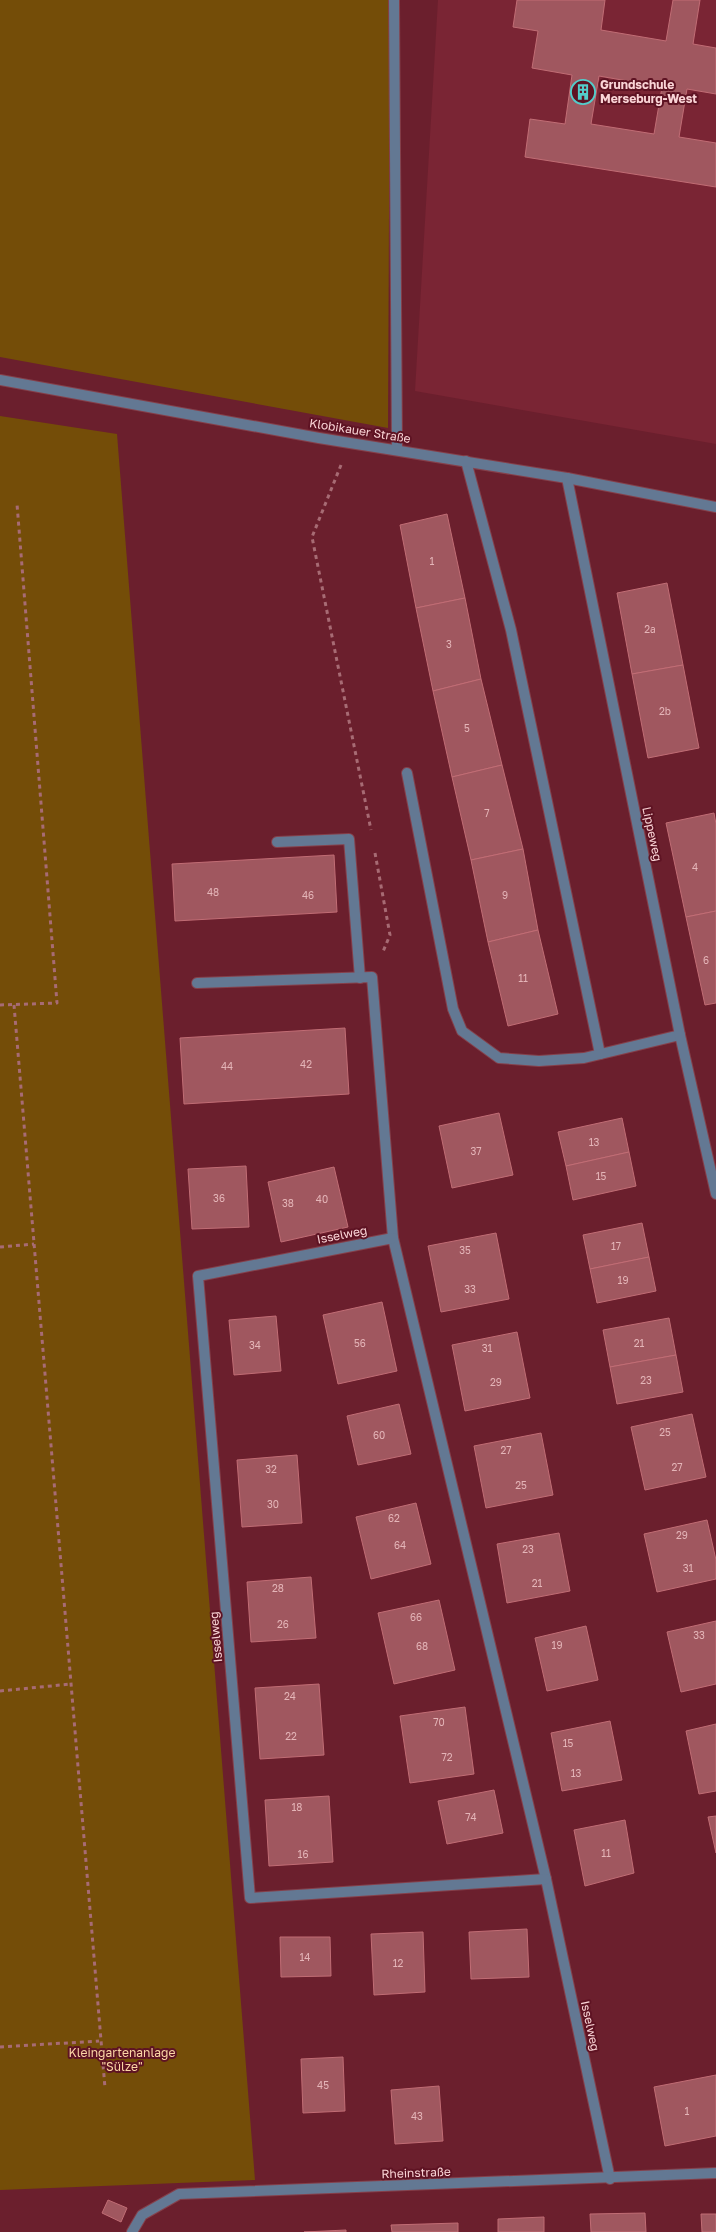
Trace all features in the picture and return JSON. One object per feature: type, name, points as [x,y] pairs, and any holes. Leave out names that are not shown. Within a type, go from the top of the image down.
[{"type":"street","points":[[394,0],[397,450]]},
{"type":"street","name":"Klobikauer Straße","points":[[0,380],[351,443],[567,478],[716,507]]},
{"type":"street","points":[[466,461],[511,630],[600,1054]]},
{"type":"street","name":"Lippeweg","points":[[567,478],[680,1035],[716,1194]]},
{"type":"street","points":[[407,773],[454,1008],[462,1031],[500,1058],[539,1061],[584,1058],[680,1035]]},
{"type":"street","points":[[277,842],[349,839],[360,978]]},
{"type":"street","points":[[197,984],[372,977]]},
{"type":"street","name":"Isselweg","points":[[372,977],[393,1238],[546,1879],[610,2179]]},
{"type":"street","name":"Isselweg","points":[[393,1238],[198,1276],[250,1898],[546,1879]]},
{"type":"street","name":"Rheinstraße","points":[[132,2232],[142,2215],[178,2194],[610,2179],[716,2173]]},
{"type":"path","points":[[351,443],[312,537],[372,837]]},
{"type":"path","points":[[0,1005],[57,1003],[17,504]]},
{"type":"path","points":[[372,977],[390,935],[374,847]]},
{"type":"path","points":[[14,1004],[104,2088]]},
{"type":"path","points":[[0,1247],[34,1244]]},
{"type":"path","points":[[0,1691],[71,1684]]},
{"type":"path","points":[[0,2047],[99,2041]]},
{"type":"shaded area","points":[[438,0],[716,0],[716,444],[415,391]]},
{"type":"green space","points":[[0,0],[390,0],[388,428],[0,357]]},
{"type":"green space","name":"Kleingartenanlage \"Sülze\"","points":[[0,416],[117,434],[255,2180],[0,2190]]},
{"type":"building","name":"Grundschule Merseburg-West","points":[[517,0],[605,0],[601,30],[666,41],[673,0],[700,0],[693,44],[716,48],[716,94],[687,89],[679,137],[716,143],[716,187],[525,157],[530,119],[565,124],[572,75],[532,68],[538,31],[513,27]],"holes":[[[599,76],[662,87],[654,134],[591,124]]]},
{"type":"building","points":[[447,514],[465,598],[416,608],[400,525]]},
{"type":"building","points":[[667,583],[683,665],[632,674],[617,593]]},
{"type":"building","points":[[465,598],[481,679],[433,691],[416,608]]},
{"type":"building","points":[[683,665],[699,748],[648,758],[632,674]]},
{"type":"building","points":[[481,679],[502,765],[452,777],[433,691]]},
{"type":"building","points":[[502,765],[523,849],[471,860],[452,777]]},
{"type":"building","points":[[714,813],[716,824],[716,911],[686,917],[666,823]]},
{"type":"building","points":[[523,849],[538,930],[488,942],[471,860]]},
{"type":"building","points":[[334,855],[337,912],[175,921],[172,864]]},
{"type":"building","points":[[716,911],[716,1003],[705,1005],[686,917]]},
{"type":"building","points":[[538,930],[558,1014],[508,1026],[488,942]]},
{"type":"building","points":[[345,1028],[349,1094],[184,1104],[180,1038]]},
{"type":"building","points":[[499,1113],[513,1175],[452,1188],[439,1126]]},
{"type":"building","points":[[622,1118],[629,1152],[566,1166],[558,1132]]},
{"type":"building","points":[[629,1152],[636,1186],[573,1200],[566,1166]]},
{"type":"building","points":[[246,1166],[249,1227],[192,1229],[188,1169]]},
{"type":"building","points":[[334,1167],[348,1227],[281,1242],[268,1182]]},
{"type":"building","points":[[642,1223],[649,1257],[590,1269],[583,1235]]},
{"type":"building","points":[[496,1233],[509,1299],[441,1312],[428,1246]]},
{"type":"building","points":[[649,1257],[656,1291],[597,1303],[590,1269]]},
{"type":"building","points":[[382,1302],[397,1371],[338,1384],[323,1315]]},
{"type":"building","points":[[276,1316],[281,1371],[234,1375],[229,1320]]},
{"type":"building","points":[[669,1318],[676,1355],[610,1367],[603,1330]]},
{"type":"building","points":[[517,1332],[530,1398],[465,1411],[452,1345]]},
{"type":"building","points":[[676,1355],[683,1392],[617,1404],[610,1367]]},
{"type":"building","points":[[399,1404],[411,1454],[358,1465],[347,1416]]},
{"type":"building","points":[[692,1414],[706,1477],[645,1490],[631,1427]]},
{"type":"building","points":[[541,1433],[553,1495],[486,1508],[474,1446]]},
{"type":"building","points":[[297,1455],[302,1523],[242,1527],[237,1460]]},
{"type":"building","points":[[416,1503],[431,1564],[371,1579],[356,1517]]},
{"type":"building","points":[[707,1520],[716,1560],[716,1579],[657,1592],[644,1534]]},
{"type":"building","points":[[559,1533],[570,1591],[507,1603],[497,1544]]},
{"type":"building","points":[[311,1577],[316,1638],[251,1642],[247,1582]]},
{"type":"building","points":[[439,1600],[455,1670],[394,1684],[378,1613]]},
{"type":"building","points":[[716,1621],[716,1684],[681,1692],[667,1632]]},
{"type":"building","points":[[586,1626],[598,1680],[547,1691],[535,1638]]},
{"type":"building","points":[[319,1684],[324,1755],[260,1759],[255,1688]]},
{"type":"building","points":[[465,1707],[474,1774],[410,1783],[400,1716]]},
{"type":"building","points":[[610,1721],[622,1780],[562,1791],[551,1733]]},
{"type":"building","points":[[716,1724],[716,1791],[699,1794],[686,1731]]},
{"type":"building","points":[[494,1790],[503,1833],[447,1844],[438,1801]]},
{"type":"building","points":[[329,1796],[333,1862],[269,1866],[265,1800]]},
{"type":"building","points":[[716,1816],[716,1853],[708,1817]]},
{"type":"building","points":[[625,1820],[634,1873],[585,1886],[574,1830]]},
{"type":"building","points":[[527,1929],[529,1977],[471,1979],[469,1932]]},
{"type":"building","points":[[423,1932],[425,1992],[374,1995],[371,1934]]},
{"type":"building","points":[[280,1937],[330,1937],[331,1976],[281,1977]]},
{"type":"building","points":[[343,2057],[345,2111],[303,2113],[301,2059]]},
{"type":"building","points":[[716,2075],[716,2136],[665,2146],[654,2087]]},
{"type":"building","points":[[439,2086],[443,2141],[395,2144],[391,2090]]},
{"type":"building","points":[[108,2200],[127,2208],[121,2222],[102,2213]]},
{"type":"building","points":[[645,2213],[646,2232],[591,2232],[590,2214]]},
{"type":"building","points":[[701,2214],[716,2214],[716,2232],[702,2232]]},
{"type":"building","points":[[544,2217],[544,2232],[498,2232],[498,2219]]},
{"type":"building","points":[[458,2223],[458,2232],[392,2232],[391,2225]]},
{"type":"building","points":[[346,2230],[346,2232],[304,2232]]},
{"type":"place","name":"Grundschule Merseburg-West","points":[[583,92]]}]
